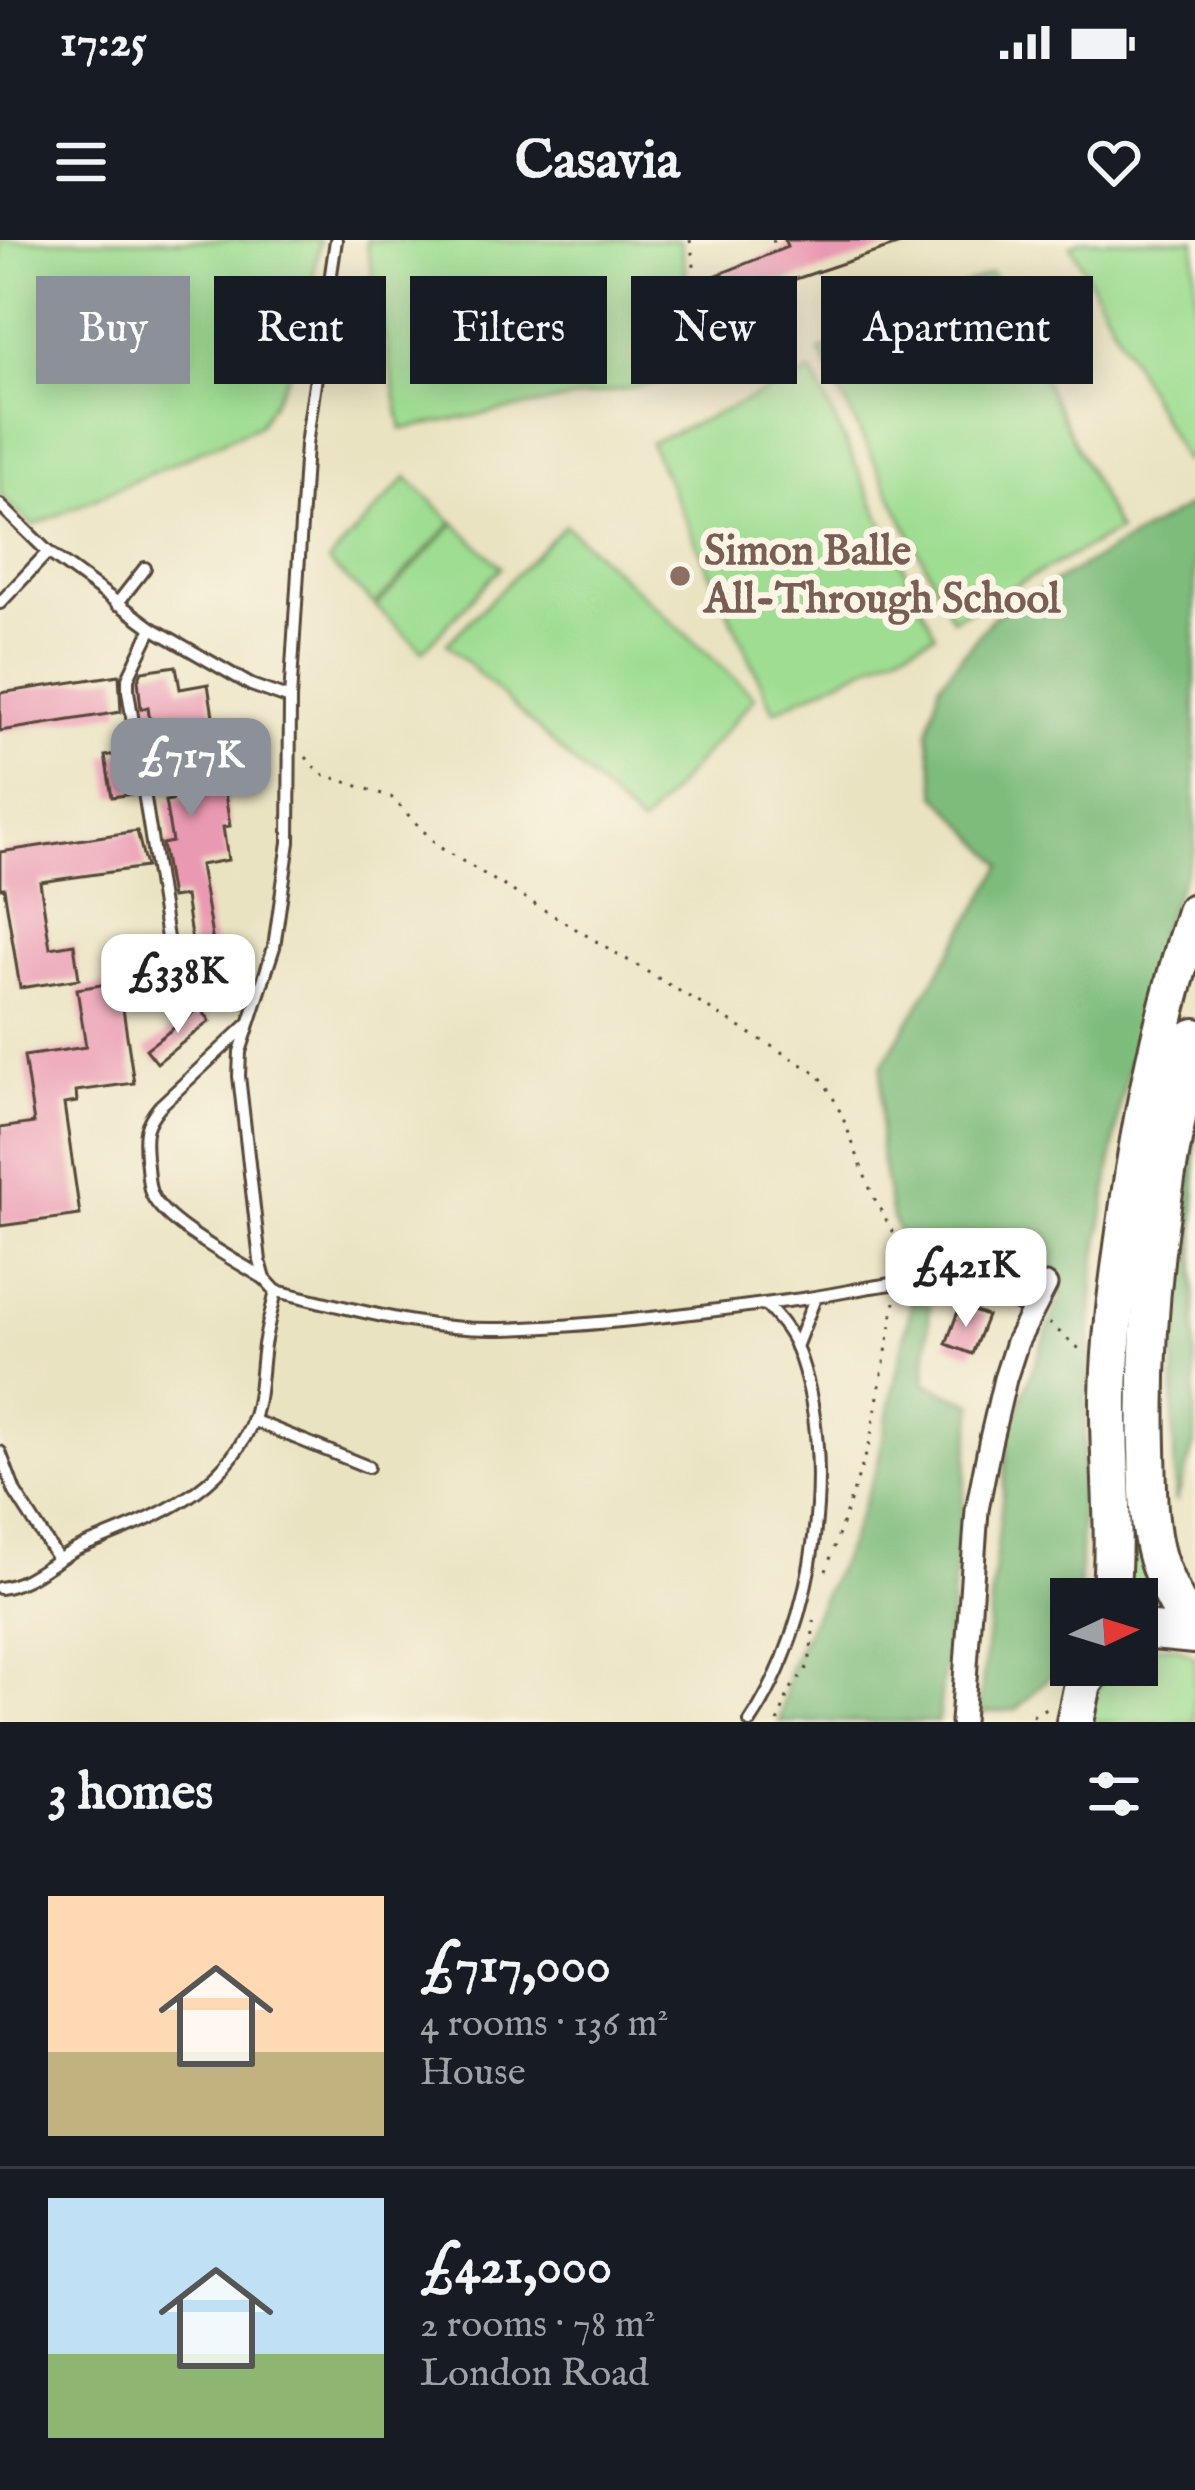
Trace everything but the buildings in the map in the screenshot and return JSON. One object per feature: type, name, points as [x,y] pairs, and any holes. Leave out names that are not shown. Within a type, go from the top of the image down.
[{"type":"highway","points":[[1111,1578],[1109,1398],[1114,1305],[1144,1103],[1166,1006],[1195,912]]},
{"type":"highway","points":[[1194,1634],[1156,1556],[1148,1497],[1146,1404],[1159,1218],[1176,1114],[1195,1037]]},
{"type":"highway","points":[[1158,1631],[1194,1634]]},
{"type":"highway","points":[[1075,1722],[1083,1686]]},
{"type":"street","points":[[962,1722],[976,1510],[1005,1379],[1017,1342],[1040,1299]]},
{"type":"lane","points":[[265,1279],[239,1076],[240,1052],[274,947],[289,842],[290,698],[306,445],[336,240]]},
{"type":"lane","points":[[0,505],[48,553],[152,628],[251,685],[290,698]]},
{"type":"lane","points":[[0,603],[48,553]]},
{"type":"lane","points":[[117,604],[145,568]]},
{"type":"lane","points":[[152,628],[128,678],[128,691],[167,938]]},
{"type":"lane","points":[[248,1024],[148,1121],[150,1192],[179,1224],[265,1279],[276,1291],[442,1327],[500,1329],[700,1313],[898,1283],[935,1282],[1040,1299]]},
{"type":"lane","points":[[0,1588],[18,1586],[58,1559],[160,1514],[199,1492],[220,1473],[252,1420],[276,1291]]},
{"type":"lane","points":[[796,1347],[815,1298]]},
{"type":"lane","points":[[750,1722],[779,1670],[794,1629],[812,1549],[816,1498],[809,1392],[796,1347],[765,1304]]},
{"type":"lane","points":[[252,1420],[368,1467]]},
{"type":"lane","points":[[0,1452],[14,1492],[58,1559]]},
{"type":"path","points":[[690,240],[696,276]]},
{"type":"path","points":[[290,736],[319,773],[391,797],[439,848],[818,1074],[834,1096],[894,1233],[898,1283],[869,1446],[824,1576]]},
{"type":"path","points":[[897,1247],[934,1242],[1040,1299]]},
{"type":"path","points":[[778,1722],[789,1691],[808,1665],[815,1617]]},
{"type":"green space","points":[[0,240],[320,240],[313,276],[214,276],[214,384],[283,384],[259,425],[33,526],[0,495]]},
{"type":"green space","points":[[366,240],[680,240],[686,276],[631,276],[631,384],[654,384],[402,429],[386,345],[386,276],[373,276]]},
{"type":"green space","points":[[1082,240],[1195,240],[1195,454],[1184,461],[1093,287],[1093,276],[1087,276],[1071,245]]},
{"type":"green space","points":[[812,372],[935,634],[774,711],[650,443],[785,384],[797,384],[797,379]]},
{"type":"green space","points":[[836,384],[1046,384],[1118,531],[952,619]]},
{"type":"green space","points":[[407,477],[453,522],[375,605],[328,562]]},
{"type":"green space","points":[[1195,502],[1195,850],[1162,927],[1120,1104],[1094,1276],[1079,1578],[1050,1578],[1050,1676],[1016,1710],[979,1713],[1010,1428],[1062,1293],[1030,1273],[1023,1285],[1007,1291],[919,1270],[892,1218],[880,1150],[882,1066],[1003,865],[937,795],[928,733],[940,683],[993,617]]},
{"type":"green space","points":[[455,523],[501,567],[423,651],[376,607]]},
{"type":"green space","points":[[565,525],[755,697],[641,826],[447,644]]},
{"type":"green space","points":[[1195,1105],[1195,1441],[1176,1502],[1177,1258]]},
{"type":"green space","points":[[912,1300],[930,1305],[925,1383],[974,1404],[938,1722],[779,1722],[790,1666],[848,1545],[877,1467]]},
{"type":"green space","points":[[1124,1506],[1137,1506],[1156,1578],[1121,1578]]},
{"type":"green space","points":[[1158,1584],[1166,1614],[1158,1614]]},
{"type":"green space","points":[[1174,1646],[1195,1657],[1195,1722],[1090,1722],[1100,1686],[1158,1686],[1158,1647]]},
{"type":"place","name":"Simon Balle All-Through School","points":[[680,576]]}]
